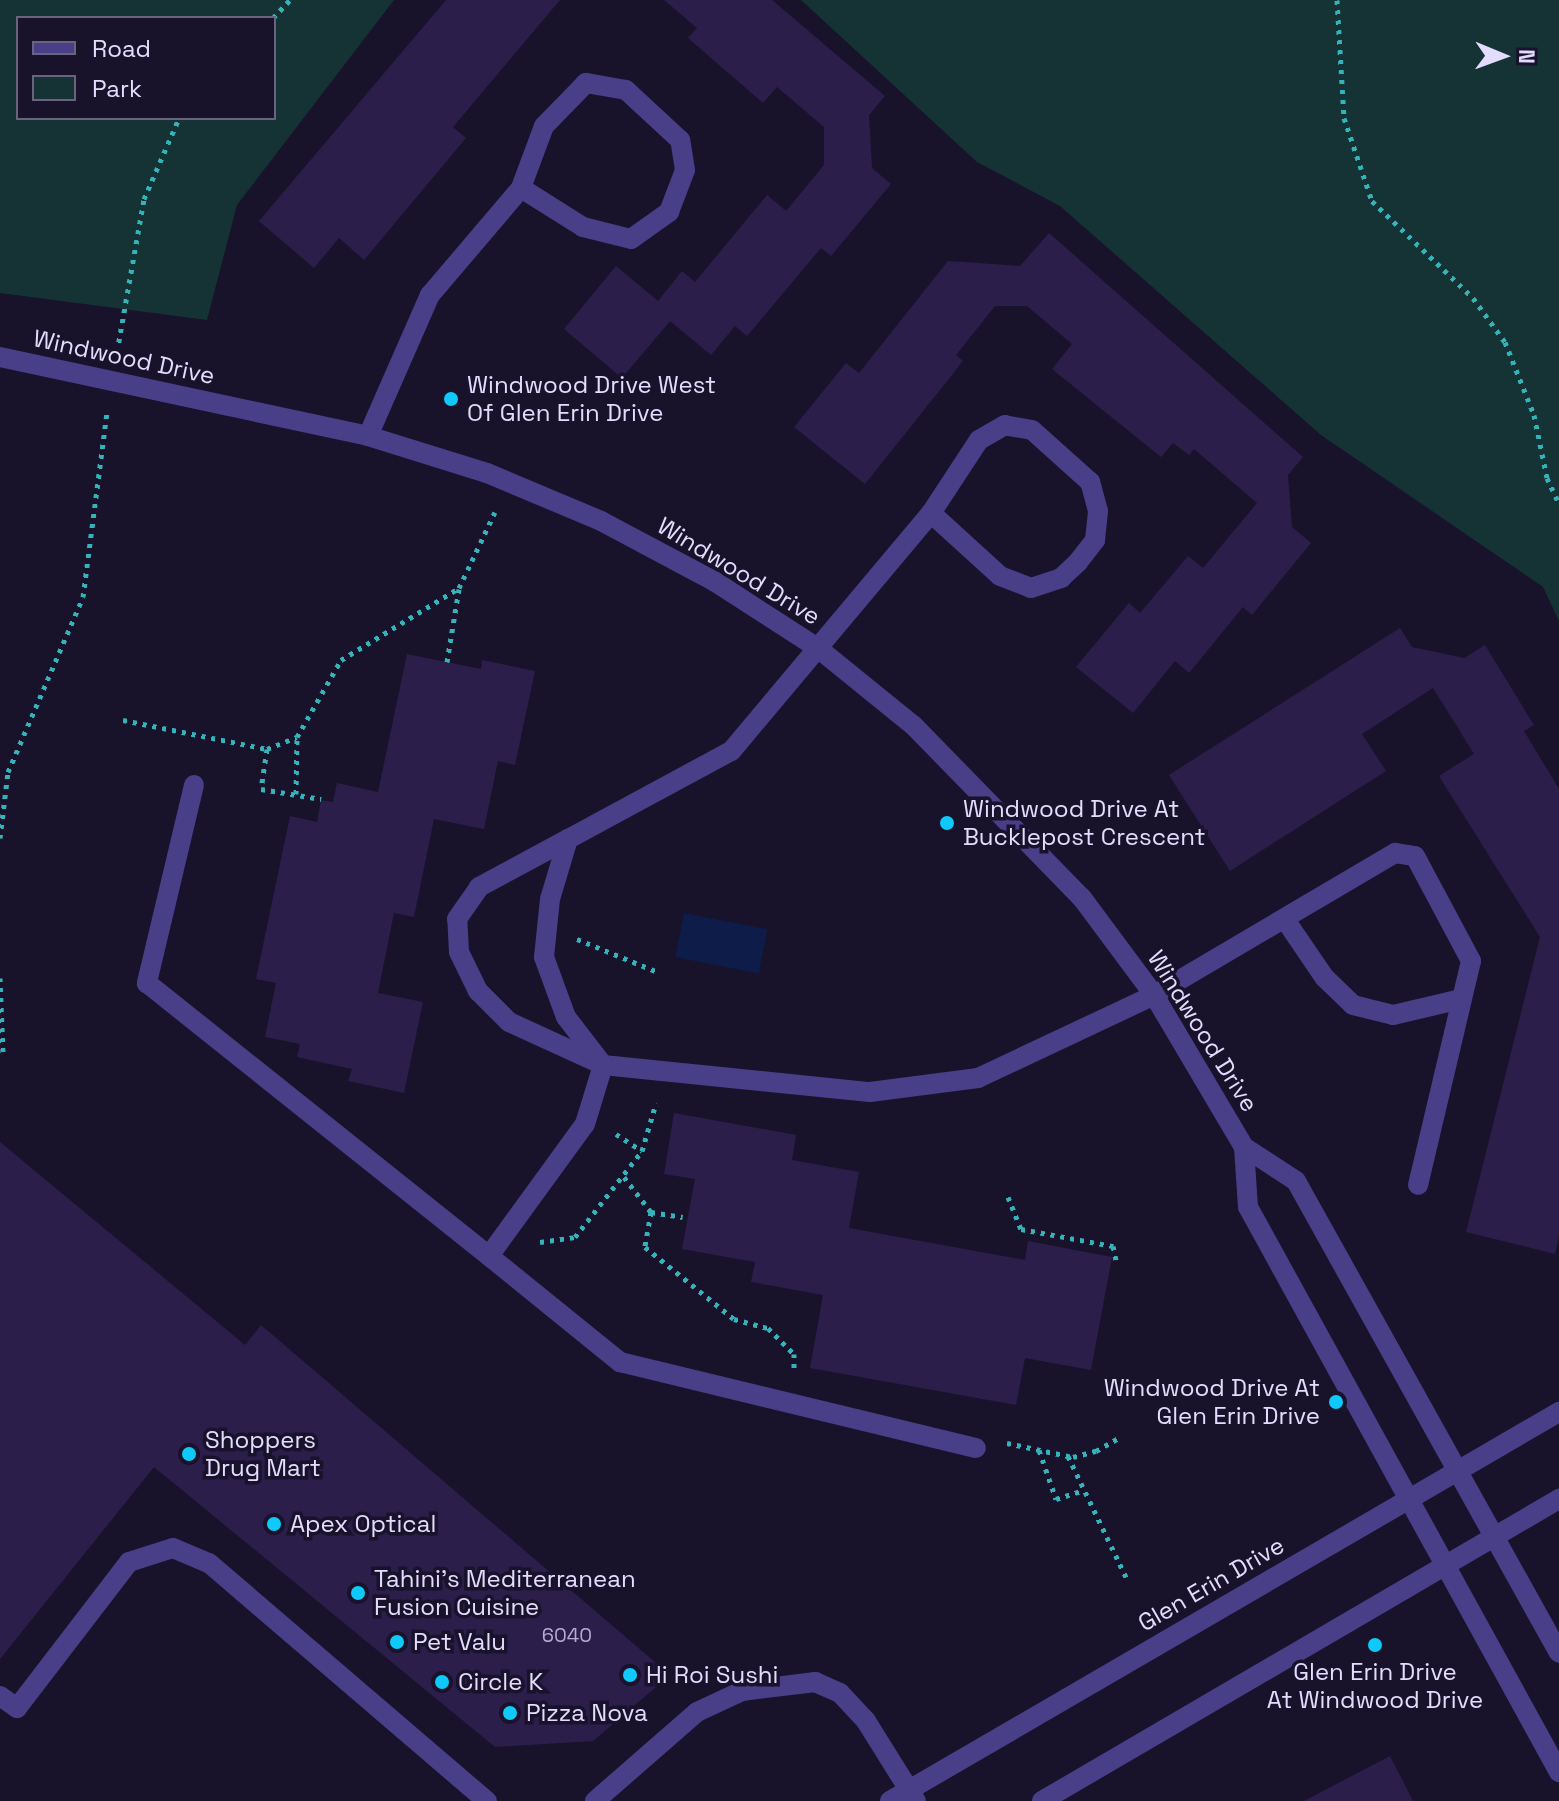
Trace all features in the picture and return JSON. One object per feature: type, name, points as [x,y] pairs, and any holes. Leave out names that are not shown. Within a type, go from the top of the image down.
[{"type":"street","points":[[368,436],[430,295],[521,188],[544,126],[586,83],[626,90],[680,140],[685,170],[669,212],[631,239],[583,227],[521,188]]},
{"type":"street","name":"Windwood Drive","points":[[0,357],[368,436],[509,482],[601,521],[700,573],[819,649],[913,725],[1000,809],[1082,898],[1154,995],[1244,1147],[1296,1181],[1559,1653]]},
{"type":"street","points":[[931,513],[1000,576],[1031,588],[1061,578],[1078,562],[1095,540],[1098,511],[1090,482],[1032,430],[1005,425],[979,440],[931,513],[731,751],[479,887],[457,919],[459,952],[478,991],[509,1022],[603,1065],[870,1092],[978,1078],[1154,995],[1286,921],[1395,853],[1415,856],[1471,961],[1418,1185]]},
{"type":"street","points":[[194,785],[147,983],[491,1253],[620,1362],[976,1448]]},
{"type":"street","points":[[568,839],[547,927],[544,957],[566,1017],[603,1065]]},
{"type":"street","points":[[1286,921],[1324,977],[1353,1005],[1393,1015],[1461,999]]},
{"type":"street","points":[[491,1253],[585,1124],[603,1065]]},
{"type":"street","name":"Windwood Drive","points":[[1244,1147],[1248,1207],[1559,1772]]},
{"type":"street","name":"Glen Erin Drive","points":[[890,1801],[913,1795],[1559,1412]]},
{"type":"street","points":[[1042,1801],[1559,1499]]},
{"type":"street","points":[[0,1696],[17,1708],[129,1562],[173,1548],[209,1563],[487,1801]]},
{"type":"street","points":[[595,1801],[697,1712],[742,1691],[815,1682],[840,1693],[866,1721],[913,1795]]},
{"type":"path","points":[[279,0],[284,6]]},
{"type":"path","points":[[275,16],[290,0]]},
{"type":"path","points":[[1337,0],[1344,118],[1372,201],[1473,298],[1505,342],[1534,415],[1547,478],[1559,504]]},
{"type":"path","points":[[0,838],[8,772],[83,597],[111,380],[144,199],[178,120]]},
{"type":"path","points":[[447,662],[459,588],[509,482]]},
{"type":"path","points":[[296,794],[297,737],[341,660],[459,588]]},
{"type":"path","points":[[123,720],[267,749],[297,737]]},
{"type":"path","points":[[267,749],[261,789],[321,799]]},
{"type":"path","points":[[547,927],[658,972]]},
{"type":"path","points":[[0,978],[3,1054]]},
{"type":"path","points":[[491,1253],[575,1237],[642,1151],[666,1071]]},
{"type":"path","points":[[624,1177],[651,1212],[683,1217]]},
{"type":"path","points":[[1008,1197],[1021,1229],[1113,1246],[1117,1265]]},
{"type":"path","points":[[651,1212],[645,1247],[734,1319],[768,1328],[794,1354],[795,1404]]},
{"type":"path","points":[[976,1448],[994,1441],[1068,1455],[1096,1451],[1120,1437]]},
{"type":"path","points":[[1039,1450],[1056,1499],[1084,1490]]},
{"type":"path","points":[[1068,1455],[1128,1581]]},
{"type":"green space","points":[[0,0],[394,0],[237,205],[207,320],[0,293]]},
{"type":"green space","points":[[801,0],[1559,0],[1559,621],[1543,587],[1321,435],[1060,206],[977,162]]},
{"type":"water","points":[[684,913],[767,929],[759,973],[675,957]]},
{"type":"building","points":[[446,0],[560,0],[453,127],[466,138],[364,260],[339,238],[314,268],[259,221]]},
{"type":"building","points":[[664,0],[772,0],[885,96],[869,115],[872,168],[891,184],[831,256],[821,248],[747,336],[735,326],[711,355],[670,321],[622,378],[564,329],[616,266],[658,301],[682,271],[695,282],[767,195],[786,211],[824,165],[824,127],[777,87],[763,103],[688,38],[697,28]]},
{"type":"building","points":[[1049,233],[1303,457],[1288,475],[1292,527],[1311,543],[1252,615],[1243,607],[1189,673],[1175,661],[1133,713],[1076,667],[1129,603],[1140,613],[1188,556],[1203,568],[1257,503],[1194,449],[1189,455],[1173,443],[1161,457],[1052,369],[1072,344],[1027,306],[995,306],[956,355],[963,361],[865,484],[794,427],[846,363],[859,373],[948,261],[1020,266]]},
{"type":"building","points":[[1400,628],[1412,647],[1464,658],[1485,645],[1534,725],[1524,731],[1559,789],[1559,1236],[1555,1254],[1466,1232],[1540,937],[1439,776],[1474,754],[1433,688],[1362,734],[1386,771],[1230,871],[1169,775]]},
{"type":"building","points":[[407,654],[481,669],[482,660],[535,671],[515,765],[498,761],[484,829],[434,819],[414,917],[394,913],[378,993],[423,1002],[404,1093],[348,1081],[352,1069],[297,1057],[300,1044],[265,1037],[276,983],[256,979],[290,816],[317,822],[321,800],[333,802],[337,783],[378,792]]},
{"type":"building","points":[[674,1113],[796,1135],[792,1160],[859,1172],[849,1228],[1025,1260],[1028,1241],[1112,1257],[1091,1370],[1025,1358],[1016,1405],[810,1368],[823,1295],[751,1282],[755,1262],[682,1249],[695,1179],[664,1174]]},
{"type":"building","points":[[0,1142],[245,1345],[261,1325],[670,1675],[593,1741],[495,1747],[154,1467],[0,1659]]},
{"type":"building","points":[[1390,1756],[1413,1801],[1304,1801]]},
{"type":"place","name":"Windwood Drive West Of Glen Erin Drive","points":[[451,399]]},
{"type":"place","name":"Windwood Drive At Bucklepost Crescent","points":[[947,823]]},
{"type":"place","name":"Windwood Drive At Glen Erin Drive","points":[[1336,1402]]},
{"type":"place","name":"Shoppers Drug Mart","points":[[189,1454]]},
{"type":"place","name":"Apex Optical","points":[[274,1524]]},
{"type":"place","name":"Tahini’s Mediterranean Fusion Cuisine","points":[[358,1593]]},
{"type":"place","name":"Pet Valu","points":[[397,1642]]},
{"type":"place","name":"Glen Erin Drive At Windwood Drive","points":[[1375,1645]]},
{"type":"place","name":"Hi Roi Sushi","points":[[630,1675]]},
{"type":"place","name":"Circle K","points":[[442,1682]]},
{"type":"place","name":"Pizza Nova","points":[[510,1713]]}]
